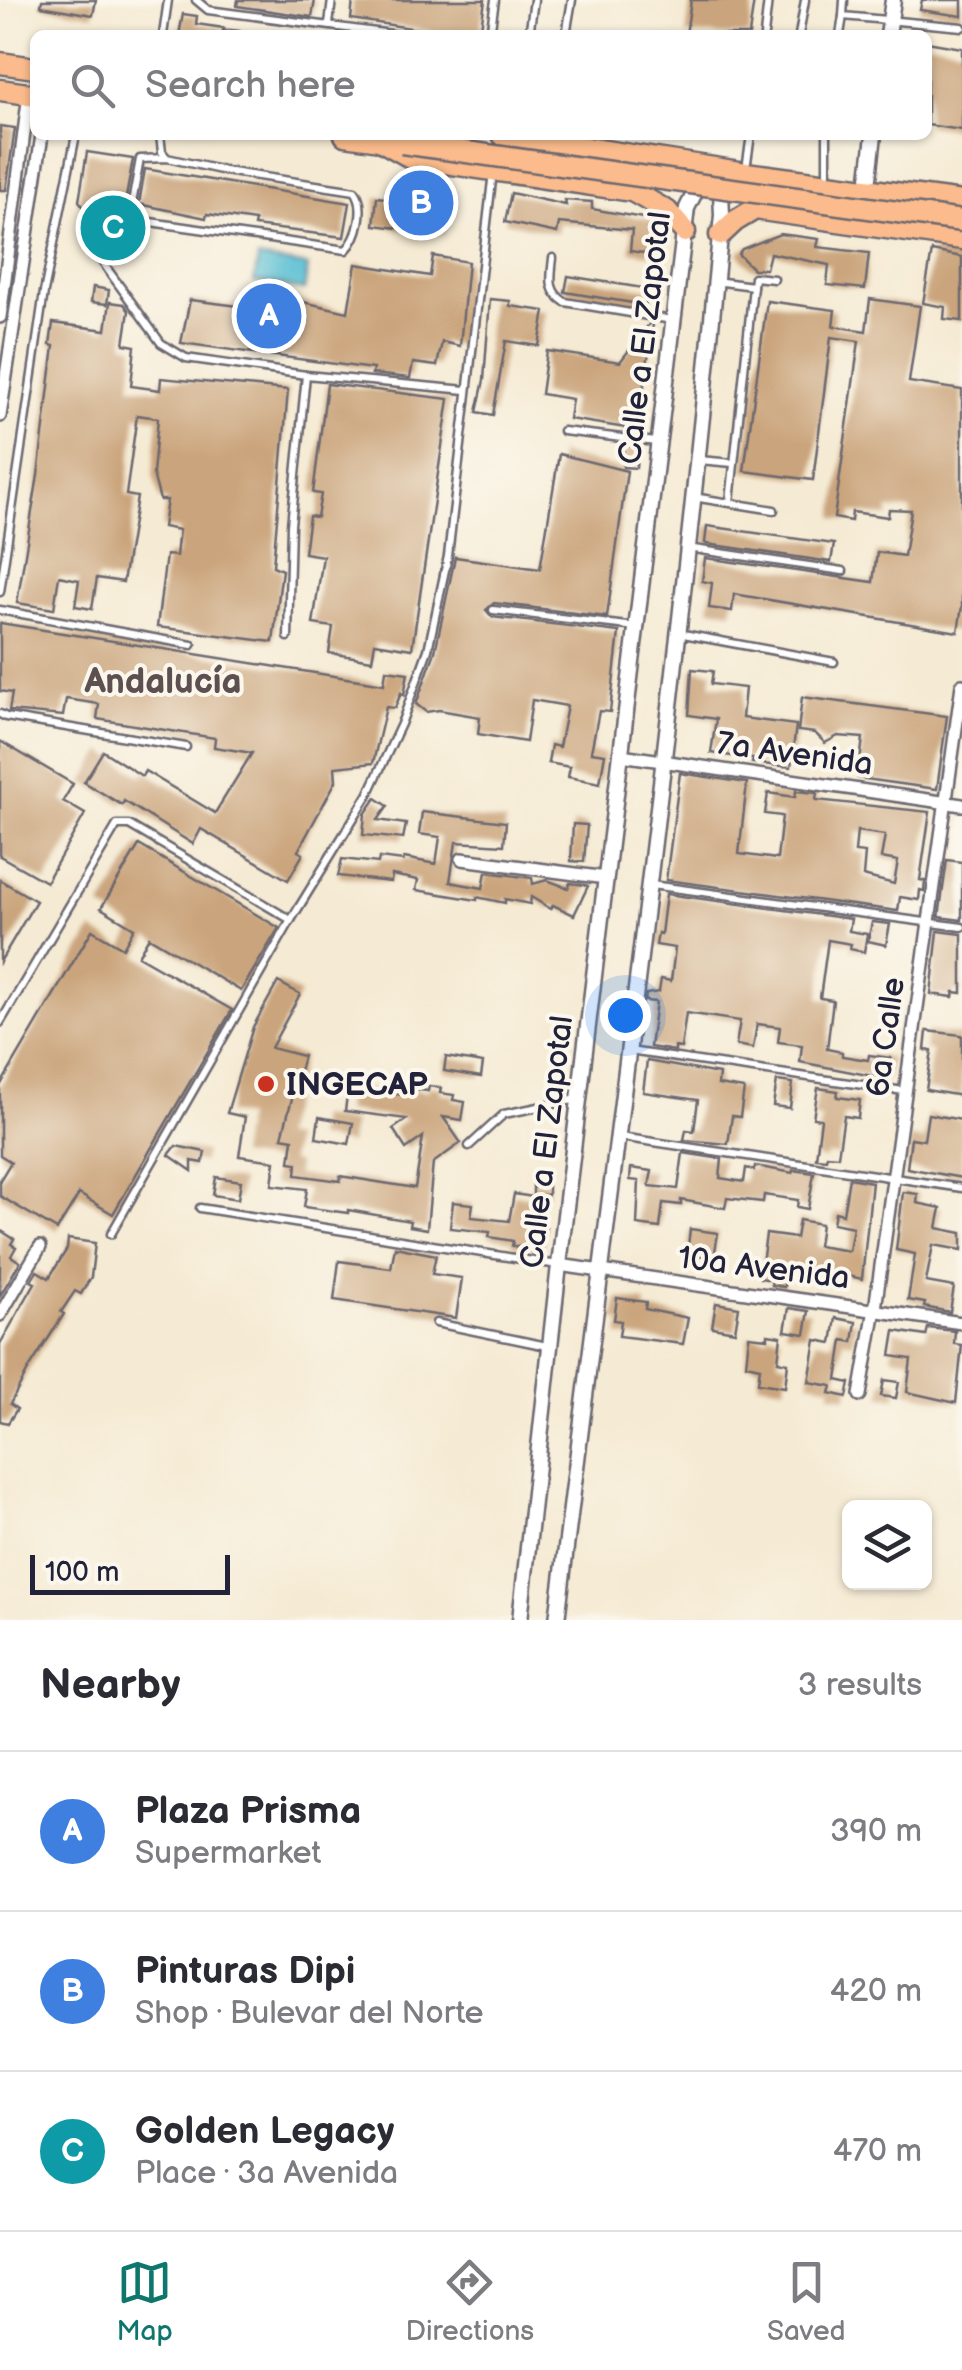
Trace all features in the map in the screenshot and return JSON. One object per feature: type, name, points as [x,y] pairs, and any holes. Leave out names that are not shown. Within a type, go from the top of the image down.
[{"type":"highway","points":[[0,64],[30,67]]},
{"type":"highway","points":[[0,90],[30,94]]},
{"type":"highway","points":[[380,140],[412,158],[632,190],[668,211],[685,232]]},
{"type":"highway","points":[[384,140],[962,221]]},
{"type":"highway","points":[[535,140],[710,167],[827,172],[962,193]]},
{"type":"highway","points":[[579,140],[962,202]]},
{"type":"highway","points":[[653,200],[679,189],[681,176],[669,160]]},
{"type":"highway","points":[[746,167],[735,184],[734,198],[755,210],[962,239]]},
{"type":"highway","points":[[720,235],[755,210]]},
{"type":"street","points":[[889,28],[894,0]]},
{"type":"street","points":[[0,317],[30,108]]},
{"type":"street","points":[[0,416],[41,140]]},
{"type":"street","points":[[868,178],[873,140]]},
{"type":"street","name":"Calle a El Zapotal","points":[[520,1620],[559,1265],[689,199],[710,167]]},
{"type":"street","name":"Calle a El Zapotal","points":[[557,1620],[620,1137],[720,235],[723,205],[710,167]]},
{"type":"street","name":"6a Calle","points":[[860,1395],[962,686]]},
{"type":"street","name":"7a Avenida","points":[[621,756],[962,805]]},
{"type":"street","points":[[462,859],[606,878]]},
{"type":"street","points":[[0,1316],[40,1247]]},
{"type":"street","name":"10a Avenida","points":[[559,1265],[962,1324]]},
{"type":"lane","points":[[164,30],[168,0]]},
{"type":"lane","points":[[196,0],[208,10],[366,30]]},
{"type":"lane","points":[[328,24],[332,0]]},
{"type":"lane","points":[[491,30],[495,0]]},
{"type":"lane","points":[[530,30],[534,0]]},
{"type":"lane","points":[[567,30],[572,0]]},
{"type":"lane","points":[[765,30],[768,0]]},
{"type":"lane","points":[[800,30],[806,0]]},
{"type":"lane","points":[[841,30],[844,0]]},
{"type":"lane","points":[[843,16],[889,28],[962,27]]},
{"type":"lane","points":[[0,592],[44,292],[75,140]]},
{"type":"lane","points":[[161,140],[167,158],[225,172],[354,191],[360,196],[361,206],[352,244],[346,250],[136,220],[131,208],[140,159],[167,158]]},
{"type":"lane","points":[[746,167],[750,140]]},
{"type":"lane","points":[[827,140],[827,172]]},
{"type":"lane","points":[[111,1234],[291,920],[368,796],[401,724],[428,650],[448,556],[494,170]]},
{"type":"lane","points":[[94,252],[161,343],[186,358],[306,375],[466,390]]},
{"type":"lane","points":[[554,258],[550,286],[555,296],[565,302],[674,320]]},
{"type":"lane","points":[[730,502],[754,277],[774,280]]},
{"type":"lane","points":[[715,281],[753,286]]},
{"type":"lane","points":[[288,637],[292,525],[306,375]]},
{"type":"lane","points":[[563,430],[659,442]]},
{"type":"lane","points":[[696,459],[733,463]]},
{"type":"lane","points":[[692,497],[774,510]]},
{"type":"lane","points":[[686,548],[843,571]]},
{"type":"lane","points":[[0,610],[192,645]]},
{"type":"lane","points":[[493,610],[636,627]]},
{"type":"lane","points":[[677,633],[834,662]]},
{"type":"lane","points":[[0,714],[186,747]]},
{"type":"lane","points":[[0,1023],[117,825],[129,825],[291,920]]},
{"type":"lane","points":[[649,884],[962,927]]},
{"type":"lane","points":[[629,1051],[905,1091]]},
{"type":"lane","points":[[469,1146],[504,1114],[579,1099]]},
{"type":"lane","points":[[620,1137],[962,1188]]},
{"type":"lane","points":[[200,1208],[559,1265]]},
{"type":"lane","points":[[436,1324],[550,1347]]},
{"type":"water","points":[[258,258],[308,266],[304,290],[254,282]]},
{"type":"building","points":[[42,0],[96,0],[93,15],[41,6]]},
{"type":"building","points":[[238,0],[315,0],[312,17],[237,6]]},
{"type":"building","points":[[353,0],[485,0],[481,30],[424,30],[351,19]]},
{"type":"building","points":[[691,0],[754,0],[750,30],[687,30]]},
{"type":"building","points":[[922,0],[962,0],[962,16],[920,10]]},
{"type":"building","points":[[183,14],[197,16],[196,24],[224,28],[223,30],[180,30]]},
{"type":"building","points":[[932,43],[962,48],[962,130],[932,126]]},
{"type":"building","points":[[0,126],[15,128],[6,190],[0,190]]},
{"type":"building","points":[[87,152],[133,159],[121,255],[79,201]]},
{"type":"building","points":[[145,169],[350,203],[344,237],[254,226],[255,221],[207,214],[206,218],[139,204]]},
{"type":"building","points":[[511,193],[566,205],[565,200],[592,202],[592,209],[654,220],[650,254],[630,251],[632,230],[559,223],[557,233],[505,222]]},
{"type":"building","points":[[377,197],[448,206],[445,234],[374,225]]},
{"type":"building","points":[[780,234],[819,239],[817,247],[869,253],[865,289],[827,285],[829,265],[770,253],[766,269],[753,269],[738,254]]},
{"type":"building","points":[[932,251],[962,257],[962,321],[944,319],[945,307],[923,303]]},
{"type":"building","points":[[433,256],[468,262],[460,346],[442,342],[437,366],[413,363],[410,378],[372,374],[373,369],[181,343],[190,300],[280,311],[281,297],[348,312],[356,264],[430,276]]},
{"type":"building","points":[[568,276],[649,289],[645,305],[565,292]]},
{"type":"building","points":[[93,287],[109,290],[107,304],[91,302]]},
{"type":"building","points":[[490,299],[545,311],[539,346],[506,341],[493,415],[477,412],[484,380]]},
{"type":"building","points":[[870,299],[920,306],[909,382],[962,390],[962,606],[958,632],[734,594],[732,611],[709,608],[712,583],[702,581],[705,558],[873,582],[877,552],[904,556],[911,510],[889,509],[888,517],[852,512],[851,521],[834,518],[859,341],[831,337],[813,480],[744,471],[767,301],[835,310],[833,326],[866,331]]},
{"type":"building","points":[[110,302],[124,304],[129,311],[124,344],[135,346],[131,386],[160,390],[161,378],[288,390],[273,566],[282,570],[273,642],[157,627],[166,555],[176,556],[179,530],[163,527],[167,500],[160,500],[153,474],[158,418],[137,415],[126,495],[137,497],[123,582],[97,578],[92,609],[75,606],[79,580],[59,576],[54,609],[17,603],[38,475],[54,346],[50,345],[53,323],[106,330]]},
{"type":"building","points":[[653,324],[637,433],[569,419],[572,399],[541,394],[547,351],[620,362]]},
{"type":"building","points":[[327,384],[449,399],[412,649],[375,643],[372,660],[329,653],[333,627],[313,624],[323,556],[304,553],[309,516],[317,517],[321,494],[313,493]]},
{"type":"building","points":[[624,445],[638,447],[636,468],[623,467]]},
{"type":"building","points":[[559,454],[627,471],[607,617],[494,603],[486,610],[492,617],[619,632],[610,712],[599,711],[591,752],[605,754],[600,783],[568,777],[570,767],[548,763],[551,745],[559,747],[567,706],[532,700],[526,742],[478,734],[480,717],[439,710],[426,712],[416,704],[435,652],[455,557],[540,569]]},
{"type":"building","points":[[707,526],[834,544],[831,562],[707,544]]},
{"type":"building","points":[[0,623],[384,684],[386,670],[408,673],[404,695],[401,693],[395,708],[386,707],[373,763],[335,767],[336,781],[298,851],[303,854],[288,880],[201,829],[193,844],[124,801],[122,805],[84,782],[103,751],[215,813],[252,753],[214,747],[215,738],[97,719],[99,704],[66,699],[63,716],[9,711],[12,693],[0,691]]},
{"type":"building","points":[[692,669],[713,671],[711,684],[745,688],[742,718],[796,725],[791,767],[711,753],[716,719],[689,715]]},
{"type":"building","points":[[802,697],[947,716],[937,789],[858,778],[863,738],[838,736],[825,743],[815,733],[798,731]]},
{"type":"building","points":[[0,741],[73,784],[63,801],[85,814],[46,882],[0,856]]},
{"type":"building","points":[[680,773],[747,783],[739,854],[777,859],[782,816],[765,814],[768,793],[795,797],[796,791],[817,793],[816,800],[930,812],[920,880],[925,881],[924,891],[920,890],[919,900],[900,897],[898,911],[666,880]],"holes":[[[857,831],[885,835],[881,858],[898,861],[894,884],[863,876],[865,853],[855,852]]]},
{"type":"building","points":[[376,798],[388,806],[378,820],[406,824],[403,839],[363,835],[365,814]]},
{"type":"building","points":[[422,812],[506,822],[504,845],[456,842],[450,882],[483,888],[486,872],[532,878],[533,884],[547,880],[568,888],[570,883],[588,886],[574,915],[553,905],[551,909],[531,897],[530,904],[505,899],[505,903],[477,900],[416,890],[418,880],[392,875],[391,882],[338,876],[342,859],[378,863],[379,858],[404,858],[436,864],[440,837],[419,834]]},
{"type":"building","points":[[573,824],[587,825],[584,862],[571,861]]},
{"type":"building","points":[[139,845],[279,928],[241,991],[149,937],[138,956],[232,1010],[113,1214],[79,1194],[57,1230],[0,1196],[0,1180],[11,1162],[0,1155],[0,1086],[92,930],[123,948],[134,928],[101,908]]},
{"type":"building","points":[[947,860],[962,862],[962,920],[939,917]]},
{"type":"building","points":[[0,880],[36,901],[0,962]]},
{"type":"building","points":[[666,894],[851,919],[849,931],[867,934],[864,952],[850,949],[851,944],[828,940],[820,998],[833,1000],[827,1049],[868,1060],[869,1055],[891,1058],[888,1079],[800,1062],[802,1045],[778,1042],[780,1027],[757,1024],[753,1048],[736,1045],[740,1021],[686,1013],[681,1048],[675,1047],[675,1051],[650,1047],[656,1002],[645,1001],[646,994],[659,992],[661,979],[671,981],[675,948],[656,945]]},
{"type":"building","points":[[872,922],[890,924],[886,945],[868,941]]},
{"type":"building","points":[[938,931],[962,934],[962,993],[954,992],[953,997],[931,994]]},
{"type":"building","points":[[278,982],[300,994],[271,1048],[303,1056],[282,1137],[293,1139],[290,1162],[297,1163],[296,1175],[340,1181],[340,1176],[415,1188],[423,1137],[406,1149],[393,1129],[407,1119],[345,1111],[348,1087],[412,1096],[413,1089],[428,1091],[429,1086],[454,1095],[453,1100],[465,1102],[462,1120],[443,1117],[461,1143],[433,1163],[427,1229],[409,1226],[410,1221],[304,1207],[307,1189],[272,1185],[275,1161],[239,1156],[245,1117],[227,1113],[253,1027]]},
{"type":"building","points":[[927,1031],[962,1035],[962,1096],[926,1090],[932,1051],[925,1050]]},
{"type":"building","points":[[446,1057],[483,1063],[481,1077],[444,1071]]},
{"type":"building","points":[[647,1061],[719,1074],[718,1085],[744,1089],[740,1117],[732,1116],[728,1144],[684,1140],[686,1130],[694,1131],[698,1100],[643,1092]]},
{"type":"building","points":[[777,1081],[793,1083],[790,1108],[773,1106]]},
{"type":"building","points":[[818,1088],[838,1091],[837,1097],[860,1100],[858,1118],[844,1116],[838,1156],[827,1155],[826,1159],[816,1158],[821,1119],[813,1118]]},
{"type":"building","points":[[928,1114],[962,1120],[962,1178],[907,1168],[911,1138],[924,1140]]},
{"type":"building","points":[[319,1117],[353,1123],[349,1144],[316,1138]]},
{"type":"building","points":[[176,1146],[205,1152],[203,1163],[192,1161],[192,1171],[169,1155]]},
{"type":"building","points":[[683,1153],[722,1159],[720,1178],[744,1182],[746,1168],[754,1170],[755,1166],[814,1173],[808,1209],[797,1207],[798,1200],[764,1195],[763,1202],[727,1198],[725,1208],[681,1200],[681,1205],[663,1203],[660,1228],[637,1225],[639,1181],[630,1180],[631,1168],[652,1171],[649,1186],[678,1189]]},
{"type":"building","points":[[216,1177],[241,1181],[238,1199],[213,1195]]},
{"type":"building","points":[[849,1178],[872,1182],[862,1279],[823,1270],[822,1275],[786,1269],[784,1287],[760,1278],[766,1234],[796,1238],[799,1220],[821,1224],[818,1246],[849,1251],[853,1227],[833,1223],[835,1212],[843,1214]]},
{"type":"building","points":[[533,1181],[548,1182],[539,1224],[546,1226],[542,1250],[512,1246],[513,1241],[489,1237],[490,1232],[450,1228],[453,1202],[473,1204],[471,1217],[509,1221],[514,1194],[533,1197]]},
{"type":"building","points":[[903,1192],[918,1194],[917,1203],[941,1208],[937,1228],[962,1233],[962,1250],[933,1245],[926,1282],[954,1287],[950,1312],[908,1300],[915,1254],[896,1250]]},
{"type":"building","points":[[690,1229],[718,1233],[714,1258],[687,1254]]},
{"type":"building","points":[[0,1230],[14,1239],[11,1244],[16,1247],[11,1256],[20,1262],[0,1296]]},
{"type":"building","points":[[68,1239],[95,1243],[91,1277],[81,1294],[75,1291],[30,1367],[10,1404],[17,1409],[8,1423],[0,1421],[0,1344],[35,1283],[31,1281],[37,1271],[49,1278],[67,1249]]},
{"type":"building","points":[[395,1247],[436,1255],[432,1274],[462,1278],[456,1318],[334,1300],[339,1261],[391,1268]]},
{"type":"building","points":[[617,1298],[646,1302],[645,1309],[688,1318],[683,1344],[619,1336],[621,1321],[614,1320]]},
{"type":"building","points":[[716,1303],[739,1307],[735,1331],[712,1327]]},
{"type":"building","points":[[789,1308],[809,1311],[805,1334],[785,1331]]},
{"type":"building","points":[[836,1318],[856,1322],[853,1342],[843,1340],[837,1380],[850,1383],[847,1397],[830,1393],[832,1386],[809,1382],[816,1340],[832,1343]]},
{"type":"building","points":[[928,1328],[955,1331],[954,1344],[962,1345],[956,1403],[907,1392],[911,1359],[891,1356],[895,1331],[926,1336]]},
{"type":"building","points":[[768,1334],[781,1336],[778,1361],[788,1363],[785,1387],[758,1383],[760,1367],[746,1364],[749,1336],[768,1338]]},
{"type":"building","points":[[884,1380],[899,1382],[896,1398],[881,1396]]},
{"type":"place","name":"Pinturas Dipi","points":[[421,203]]},
{"type":"place","name":"Golden Legacy","points":[[113,228]]},
{"type":"place","name":"Plaza Prisma","points":[[269,316]]},
{"type":"place","name":"INGECAP","points":[[266,1084]]},
{"type":"district","name":"Andalucía","points":[[163,681]]}]
